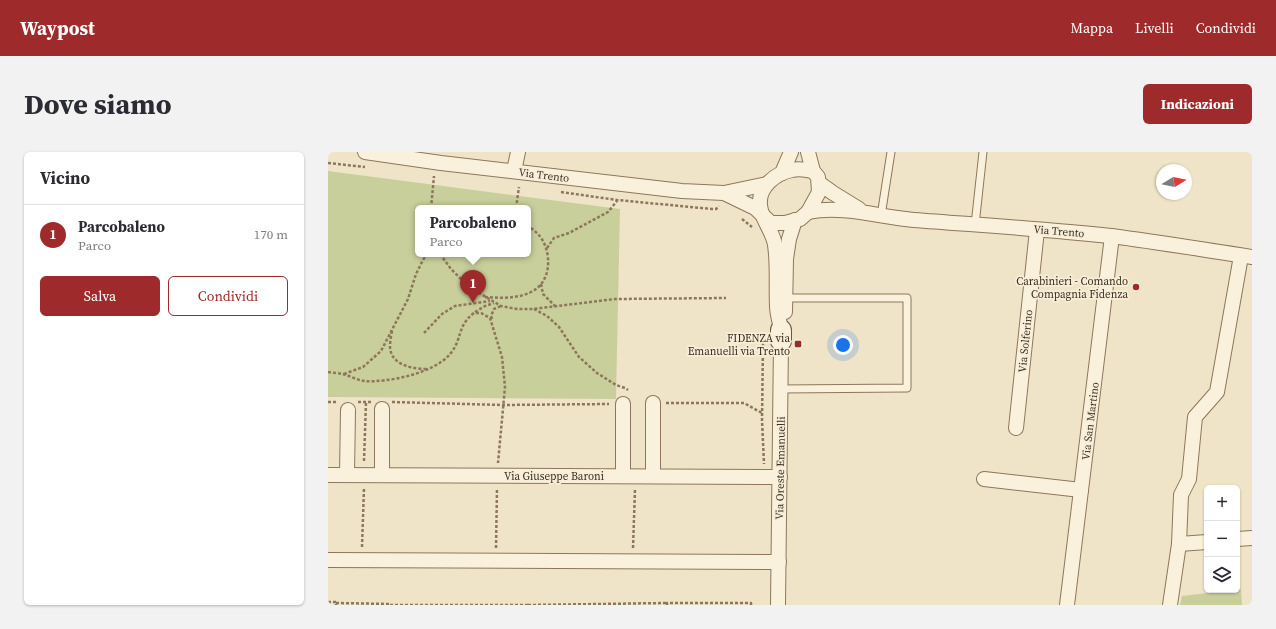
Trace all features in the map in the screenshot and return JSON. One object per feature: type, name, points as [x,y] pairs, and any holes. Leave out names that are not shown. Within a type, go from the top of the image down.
[{"type":"street","name":"Via Trento","points":[[365,152],[392,154],[514,171],[682,191],[722,200]]},
{"type":"street","points":[[514,171],[518,152]]},
{"type":"street","points":[[782,173],[791,152]]},
{"type":"street","points":[[722,200],[744,202],[755,208],[771,223],[785,223],[800,218],[808,212],[819,192],[808,152]]},
{"type":"street","points":[[763,215],[760,206],[760,198],[767,184],[782,173],[799,169],[816,177],[846,202],[865,212]]},
{"type":"street","points":[[722,200],[738,191],[767,184]]},
{"type":"street","points":[[808,212],[837,209],[865,212]]},
{"type":"street","name":"Via Trento","points":[[865,212],[896,219],[1112,236],[1247,256]]},
{"type":"street","name":"Via Oreste Emanuelli","points":[[763,215],[775,244],[782,298]]},
{"type":"street","name":"Via Oreste Emanuelli","points":[[778,605],[781,389],[775,336],[777,307],[782,298],[789,239],[795,220]]},
{"type":"street","name":"Via Solferino","points":[[1016,428],[1037,230]]},
{"type":"street","name":"Via San Martino","points":[[1067,605],[1112,236]]},
{"type":"street","points":[[1170,605],[1179,544],[1181,495],[1189,479],[1195,417],[1217,392],[1247,256]]},
{"type":"street","points":[[653,403],[653,476]]},
{"type":"street","points":[[380,404],[382,475]]},
{"type":"street","points":[[623,404],[623,476]]},
{"type":"street","points":[[347,405],[347,475]]},
{"type":"street","name":"Via Giuseppe Baroni","points":[[328,475],[780,477]]},
{"type":"street","points":[[984,479],[1081,490]]},
{"type":"street","points":[[1240,539],[1252,538]]},
{"type":"street","points":[[1179,544],[1204,542]]},
{"type":"street","points":[[328,560],[779,562]]},
{"type":"lane","points":[[881,216],[891,152]]},
{"type":"lane","points":[[974,225],[983,152]]},
{"type":"lane","points":[[781,389],[907,388],[907,298],[782,298]]},
{"type":"path","points":[[431,205],[434,176]]},
{"type":"path","points":[[516,205],[518,187]]},
{"type":"path","points":[[546,248],[554,238],[569,233],[608,212],[617,200]]},
{"type":"path","points":[[722,200],[725,209]]},
{"type":"path","points":[[738,214],[754,229]]},
{"type":"path","points":[[484,297],[505,299],[531,292],[541,284],[547,274],[549,264],[546,248],[542,240],[531,228]]},
{"type":"path","points":[[343,374],[363,367],[381,351],[408,299],[416,274],[425,257]]},
{"type":"path","points":[[442,257],[451,269],[465,283],[484,297],[501,306],[517,309],[533,309],[615,299],[726,298]]},
{"type":"path","points":[[541,284],[543,294],[555,306]]},
{"type":"path","points":[[424,333],[442,314],[454,306],[490,301]]},
{"type":"path","points":[[328,372],[343,374],[361,381],[375,382],[394,379],[430,368],[441,363],[449,356],[459,339],[461,328],[467,318],[486,306],[495,303]]},
{"type":"path","points":[[494,330],[491,316],[494,309],[501,306]]},
{"type":"path","points":[[533,309],[547,316],[559,327],[579,357],[597,373],[630,392]]},
{"type":"path","points":[[474,313],[481,313],[490,318],[502,357],[505,387],[497,476],[496,561]]},
{"type":"path","points":[[392,328],[390,348],[394,359],[402,365],[416,369],[430,368]]},
{"type":"path","points":[[765,477],[762,413],[775,336]]},
{"type":"path","points":[[328,402],[347,405],[623,404]]},
{"type":"path","points":[[653,403],[744,403],[762,413]]},
{"type":"path","points":[[328,602],[336,602],[336,604],[390,605],[707,605],[751,603],[751,605]]},
{"type":"green space","points":[[328,171],[620,209],[616,399],[328,397]]},
{"type":"green space","points":[[1240,589],[1242,605],[1180,605],[1182,596],[1207,593],[1240,593]]},
{"type":"place","name":"Carabinieri - Comando Compagnia Fidenza","points":[[1136,287]]},
{"type":"place","name":"Parcobaleno","points":[[473,303]]},
{"type":"place","name":"FIDENZA via Emanuelli via Trento","points":[[798,344]]}]
